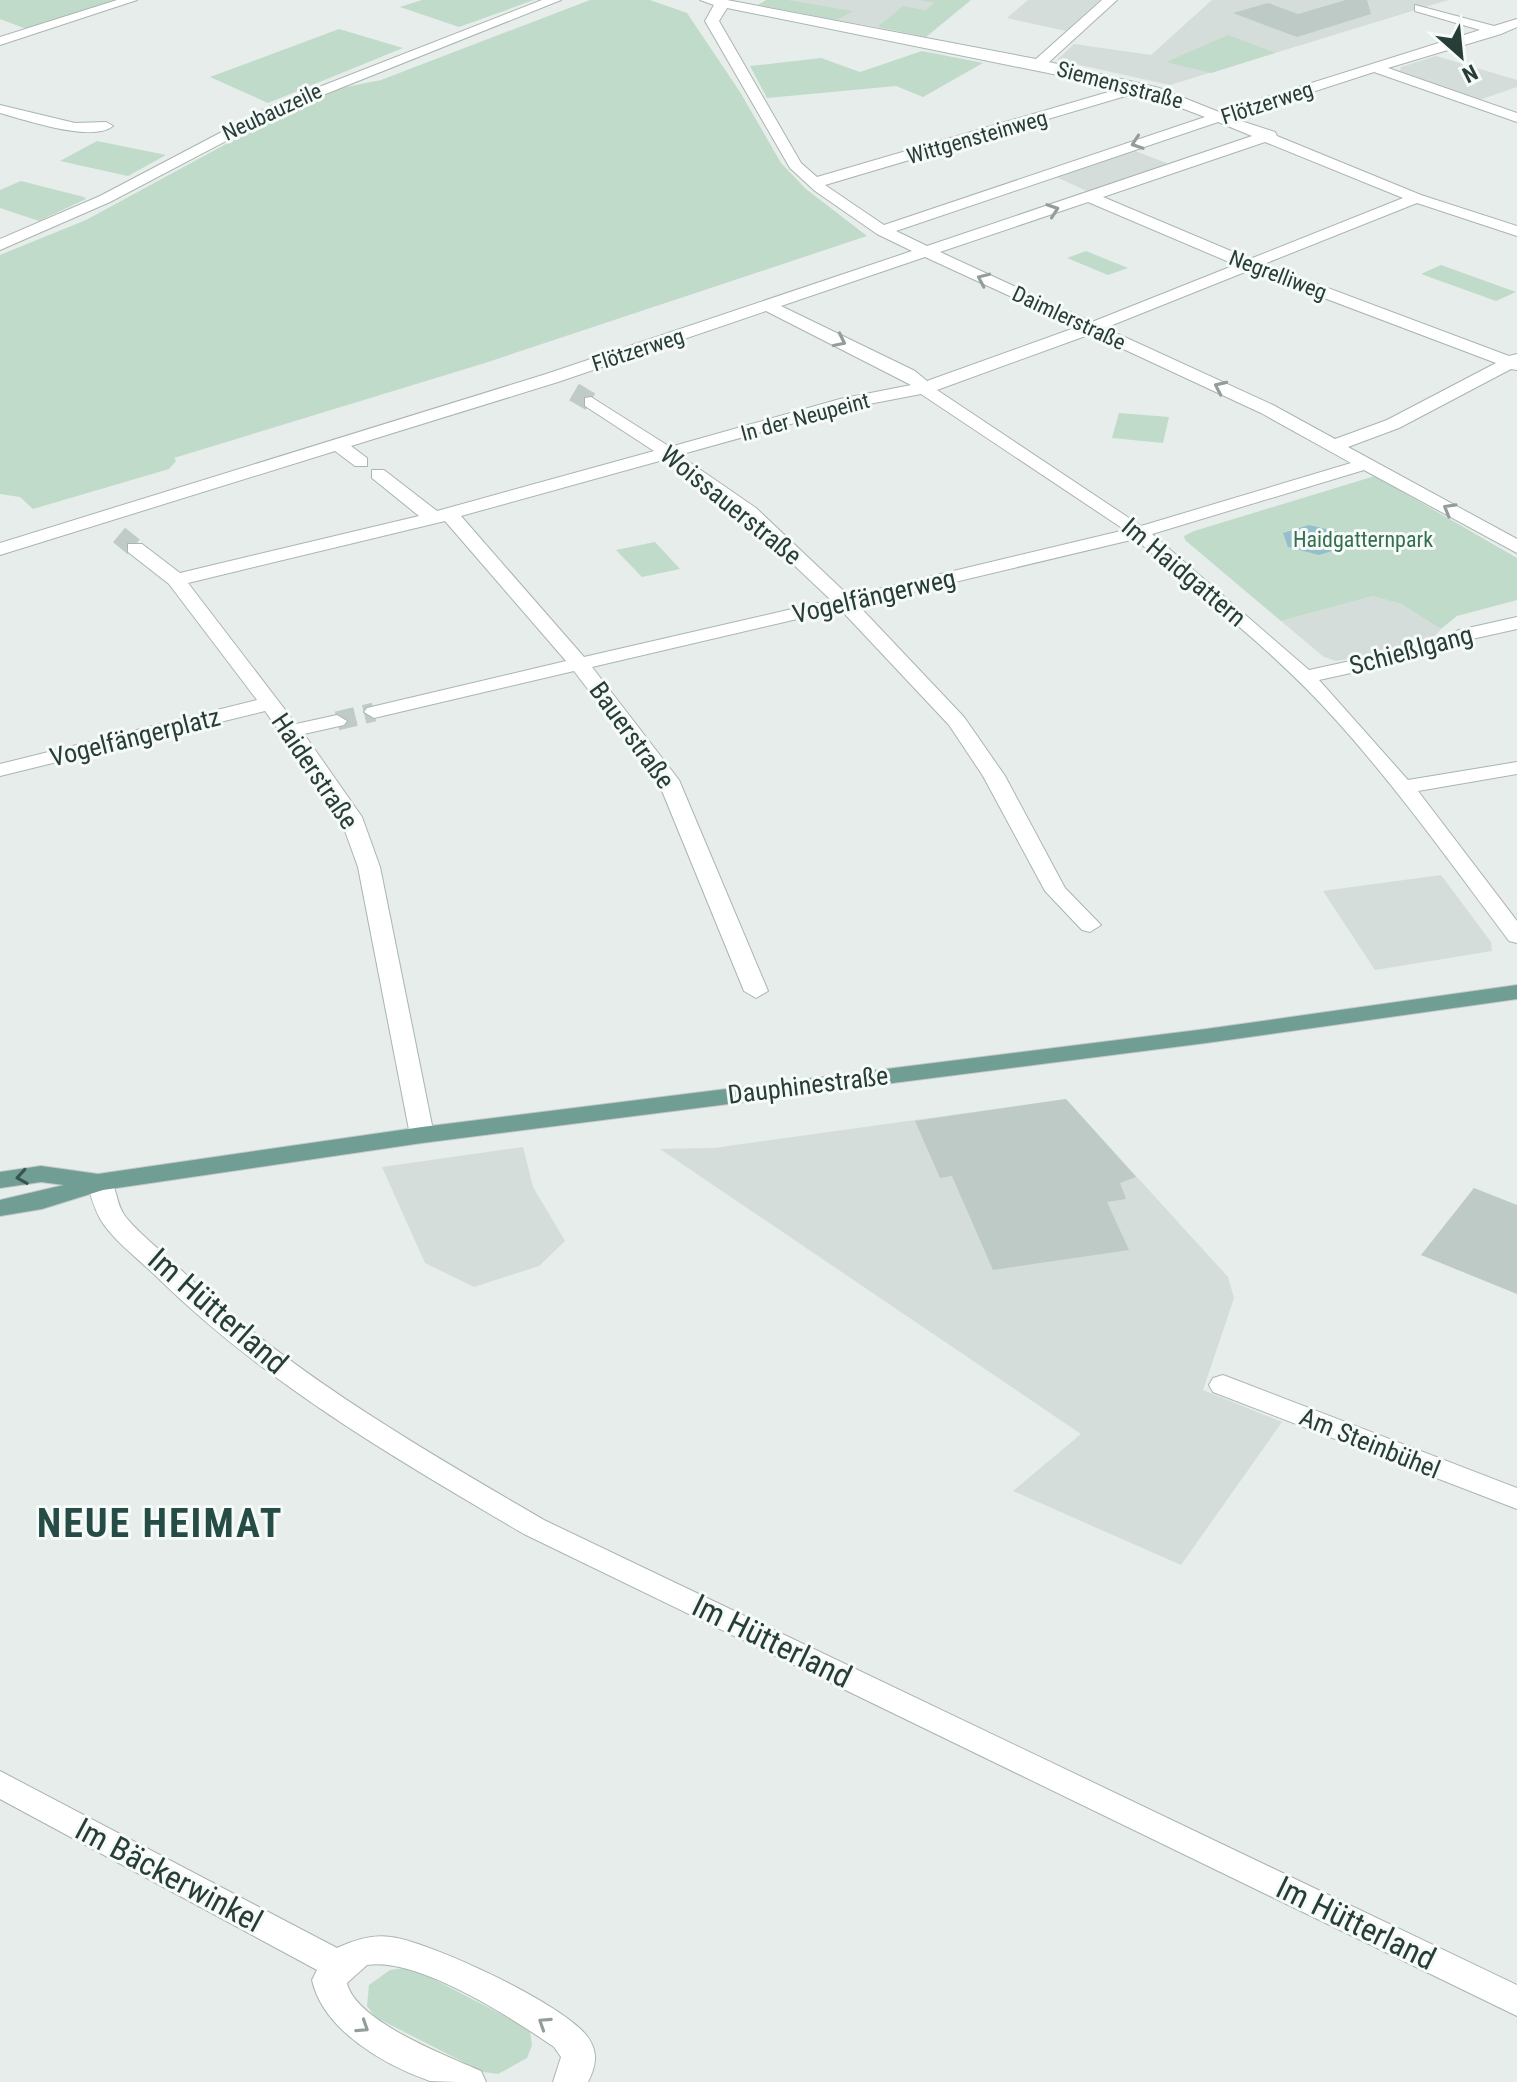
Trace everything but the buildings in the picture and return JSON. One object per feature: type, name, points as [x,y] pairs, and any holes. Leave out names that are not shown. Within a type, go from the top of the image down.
[{"type":"main road","name":"Dauphinestraße","points":[[0,1208],[42,1201],[100,1182],[422,1135],[1206,1036],[1517,992]]},
{"type":"main road","name":"Dauphinestraße","points":[[0,1180],[41,1174],[100,1182]]},
{"type":"street","points":[[0,41],[130,0]]},
{"type":"street","name":"Neubauzeile","points":[[0,245],[105,199],[278,108],[554,0]]},
{"type":"street","name":"Siemensstraße","points":[[705,0],[1039,64],[1139,87],[1223,116],[1416,198],[1517,231]]},
{"type":"street","points":[[1039,64],[1110,0]]},
{"type":"street","name":"Daimlerstraße","points":[[723,4],[714,13],[712,21],[788,155],[814,183],[882,231],[1267,409],[1517,547]]},
{"type":"street","points":[[1420,8],[1517,37]]},
{"type":"street","name":"Flötzerweg","points":[[882,231],[1223,116],[1517,23]]},
{"type":"street","points":[[1375,68],[1517,118]]},
{"type":"street","name":"Wittgensteinweg","points":[[814,183],[1139,87]]},
{"type":"street","points":[[0,109],[75,127],[106,126]]},
{"type":"street","name":"Flötzerweg","points":[[0,549],[339,445],[770,307],[1270,135]]},
{"type":"street","name":"Negrelliweg","points":[[1043,177],[1250,265],[1515,362]]},
{"type":"street","name":"In der Neupeint","points":[[176,580],[442,516],[846,403],[925,388],[1091,328],[1416,198]]},
{"type":"street","name":"Im Haidgattern","points":[[770,307],[909,375],[1138,532],[1305,677],[1403,787],[1517,936]]},
{"type":"street","points":[[1336,445],[1393,424],[1515,362]]},
{"type":"street","points":[[552,378],[574,392]]},
{"type":"street","name":"Woissauerstraße","points":[[591,402],[762,523],[845,603],[957,721],[994,776],[1056,891],[1090,925]]},
{"type":"street","points":[[339,445],[361,462]]},
{"type":"street","name":"Vogelfängerweg","points":[[374,712],[1138,532],[1369,463]]},
{"type":"street","name":"Bauerstraße","points":[[378,474],[442,516],[579,664],[668,780],[756,991]]},
{"type":"street","name":"Haiderstraße","points":[[100,520],[176,580],[291,731],[351,817],[369,867],[422,1135]]},
{"type":"street","name":"Schießlgang","points":[[1305,677],[1435,649],[1466,634],[1517,623]]},
{"type":"street","name":"Vogelfängerplatz","points":[[0,770],[270,703]]},
{"type":"street","points":[[291,731],[337,721]]},
{"type":"street","points":[[1403,787],[1517,768]]},
{"type":"street","name":"Im Hütterland","points":[[100,1182],[114,1220],[213,1313],[294,1376],[448,1477],[534,1527],[1517,2001]]},
{"type":"street","name":"Am Steinbühel","points":[[1223,1385],[1517,1499]]},
{"type":"street","name":"Im Bäckerwinkel","points":[[0,1784],[338,1965]]},
{"type":"street","points":[[469,2082],[365,2030],[344,2014],[332,1995],[330,1981],[338,1965],[364,1951],[393,1951],[422,1959],[530,2013],[575,2045],[578,2068],[570,2082]]},
{"type":"shaded area","points":[[789,0],[918,0],[935,3],[926,10],[903,6],[877,27],[837,20],[851,11]]},
{"type":"shaded area","points":[[1028,0],[1100,0],[1066,31],[1007,18]]},
{"type":"shaded area","points":[[1212,0],[1448,0],[1170,85],[1057,60],[1074,44],[1151,55]]},
{"type":"shaded area","points":[[1436,56],[1517,80],[1517,87],[1479,100],[1400,71],[1401,67]]},
{"type":"shaded area","points":[[1130,149],[1169,164],[1089,192],[1054,176]]},
{"type":"shaded area","points":[[1373,596],[1401,604],[1441,629],[1428,643],[1336,661],[1324,657],[1281,621]]},
{"type":"shaded area","points":[[1441,875],[1491,942],[1492,951],[1375,970],[1323,891]]},
{"type":"shaded area","points":[[1066,1099],[1228,1277],[1234,1298],[1203,1390],[1282,1422],[1181,1565],[1013,1491],[1081,1434],[660,1149],[714,1148]]},
{"type":"shaded area","points":[[523,1147],[533,1187],[565,1241],[539,1266],[474,1287],[425,1263],[382,1167]]},
{"type":"green space","points":[[0,0],[124,0],[29,30],[0,19]]},
{"type":"green space","points":[[422,0],[534,0],[459,27],[400,7]]},
{"type":"green space","points":[[590,0],[650,0],[687,13],[740,92],[781,163],[806,189],[867,236],[485,363],[174,458],[176,461],[169,469],[33,509],[20,497],[0,494],[0,255],[86,220],[261,125],[341,88],[381,80]]},
{"type":"green space","points":[[766,0],[789,0],[853,11],[837,20],[758,5]]},
{"type":"green space","points":[[918,0],[971,0],[926,37],[877,27],[903,6],[926,10],[934,3]]},
{"type":"green space","points":[[339,29],[403,48],[268,103],[210,77]]},
{"type":"green space","points":[[1228,35],[1275,53],[1211,73],[1166,62]]},
{"type":"green space","points":[[922,51],[983,63],[923,97],[896,86],[767,98],[750,66],[821,58],[860,72]]},
{"type":"green space","points":[[97,141],[166,155],[128,176],[60,161]]},
{"type":"green space","points":[[21,181],[86,199],[39,221],[0,208],[0,190]]},
{"type":"green space","points":[[1086,251],[1128,268],[1108,275],[1067,258]]},
{"type":"green space","points":[[1441,265],[1516,292],[1496,301],[1421,274]]},
{"type":"green space","points":[[1119,413],[1169,417],[1163,443],[1112,438]]},
{"type":"green space","name":"Haidgatternpark","points":[[1375,476],[1517,558],[1517,600],[1457,616],[1441,629],[1401,604],[1373,596],[1281,621],[1185,540],[1184,536],[1194,531]]},
{"type":"green space","points":[[655,542],[680,569],[642,577],[616,550]]},
{"type":"green space","points":[[414,1969],[518,2023],[530,2032],[532,2045],[527,2058],[498,2074],[483,2072],[375,2017],[367,2006],[369,1985],[390,1970]]},
{"type":"water","points":[[1309,525],[1339,532],[1345,547],[1319,555],[1288,547],[1283,533]]},
{"type":"tunnel","points":[[574,392],[591,402]]},
{"type":"tunnel","points":[[119,535],[135,548]]},
{"type":"tunnel","points":[[337,721],[374,712]]},
{"type":"district","name":"NEUE HEIMAT","points":[[160,1523]]}]
